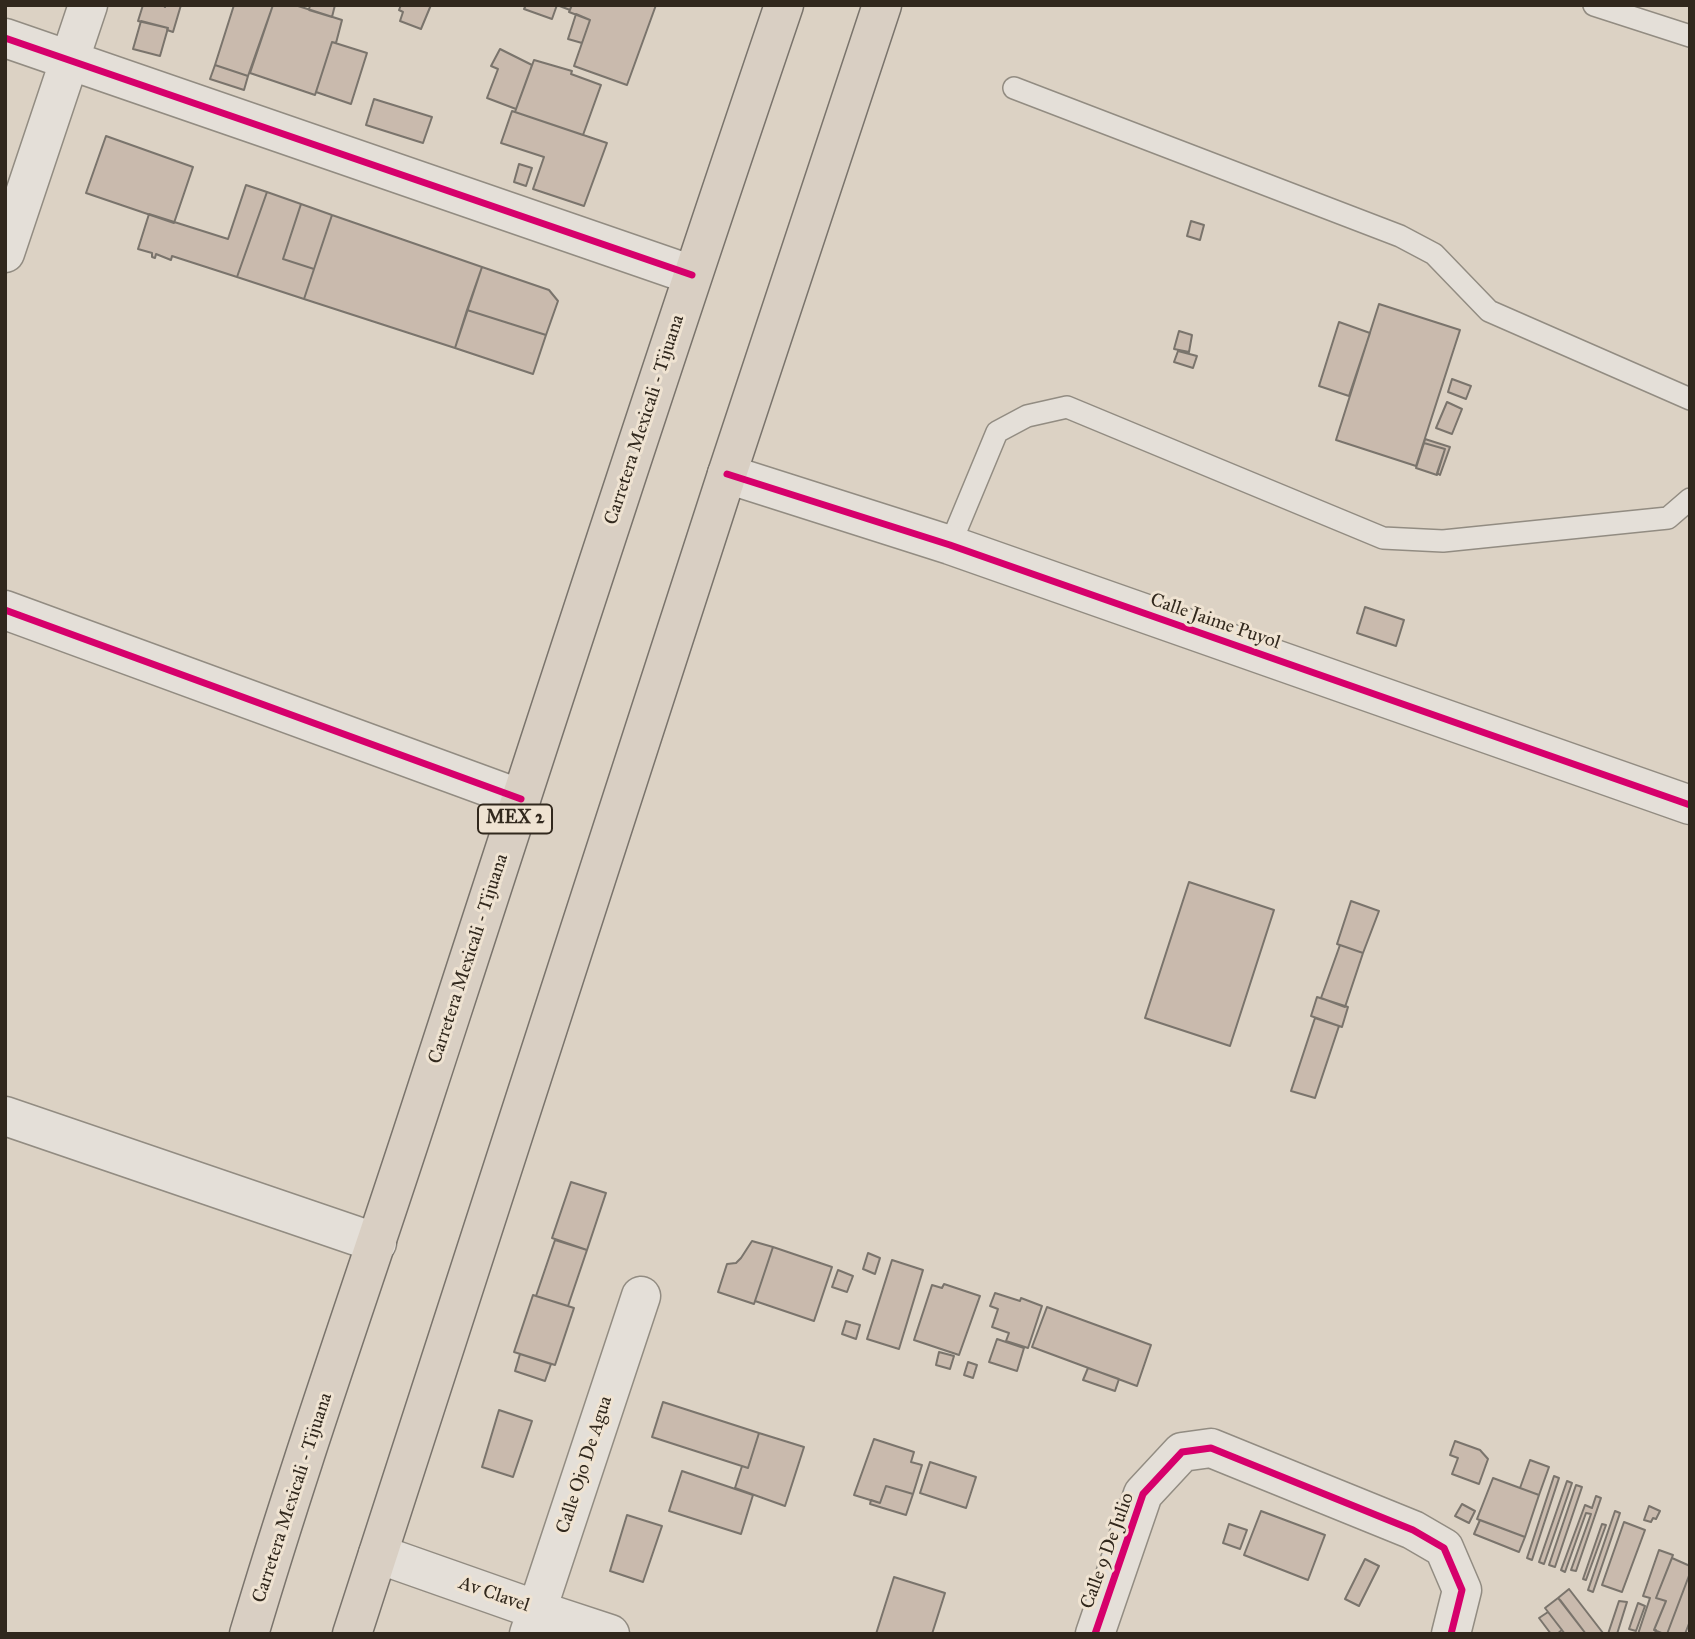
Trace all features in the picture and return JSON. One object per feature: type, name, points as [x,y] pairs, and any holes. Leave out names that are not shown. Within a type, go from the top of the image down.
[{"type":"main road","name":"Carretera Mexicali - Tijuana","points":[[249,1634],[277,1539],[377,1243],[692,275],[784,5]]},
{"type":"main road","points":[[352,1634],[727,474],[882,5]]},
{"type":"street","points":[[5,253],[88,5]]},
{"type":"street","points":[[5,38],[692,275]]},
{"type":"street","name":"Calle Jaime Puyol","points":[[727,474],[950,545],[1690,805]]},
{"type":"street","points":[[5,610],[521,799]]},
{"type":"street","points":[[5,1116],[377,1243]]},
{"type":"street","name":"Calle Ojo De Agua","points":[[533,1622],[641,1296]]},
{"type":"street","name":"Calle 9 De Julio","points":[[1095,1634],[1143,1494],[1182,1451],[1211,1448],[1413,1530],[1444,1548],[1462,1590],[1451,1634]]},
{"type":"street","name":"Av Clavel","points":[[378,1554],[533,1622],[610,1634]]},
{"type":"lane","points":[[1594,5],[1690,36]]},
{"type":"lane","points":[[1014,88],[1400,236],[1434,254],[1489,311],[1690,399]]},
{"type":"lane","points":[[950,545],[997,432],[1027,416],[1067,407],[1383,538],[1443,541],[1668,518],[1690,499]]},
{"type":"building","points":[[143,5],[181,5],[173,32],[167,30],[168,28],[138,21]]},
{"type":"building","points":[[234,5],[273,5],[248,76],[215,65]]},
{"type":"building","points":[[273,5],[295,5],[342,20],[336,43],[332,42],[315,95],[250,73]]},
{"type":"building","points":[[310,5],[335,5],[332,17],[309,10]]},
{"type":"building","points":[[401,5],[431,5],[421,29],[400,21],[403,12],[399,10]]},
{"type":"building","points":[[526,5],[557,5],[552,19],[524,9]]},
{"type":"building","points":[[557,5],[572,5],[570,10]]},
{"type":"building","points":[[572,5],[656,5],[627,85],[574,66],[590,20],[569,12]]},
{"type":"building","points":[[576,14],[590,20],[582,43],[568,39]]},
{"type":"building","points":[[141,21],[168,28],[160,56],[133,49]]},
{"type":"building","points":[[332,42],[367,53],[351,104],[316,92]]},
{"type":"building","points":[[500,49],[532,65],[516,109],[487,98],[498,69],[491,66]]},
{"type":"building","points":[[534,60],[572,71],[571,74],[601,85],[583,135],[515,112]]},
{"type":"building","points":[[215,65],[248,76],[244,90],[210,79]]},
{"type":"building","points":[[374,99],[432,117],[423,143],[366,125]]},
{"type":"building","points":[[512,111],[607,143],[584,206],[533,189],[544,157],[501,143]]},
{"type":"building","points":[[106,136],[193,167],[174,223],[86,193]]},
{"type":"building","points":[[519,164],[532,168],[526,186],[514,182]]},
{"type":"building","points":[[246,185],[267,192],[237,277],[172,256],[171,260],[156,254],[155,258],[152,253],[138,249],[149,214],[228,239]]},
{"type":"building","points":[[267,192],[301,204],[283,259],[314,269],[304,299],[237,277]]},
{"type":"building","points":[[301,204],[332,215],[314,269],[283,259]]},
{"type":"building","points":[[332,215],[482,267],[455,348],[304,299]]},
{"type":"building","points":[[1191,221],[1204,225],[1200,240],[1187,236]]},
{"type":"building","points":[[482,267],[549,290],[558,301],[546,335],[467,310]]},
{"type":"building","points":[[1379,304],[1460,330],[1416,466],[1336,440]]},
{"type":"building","points":[[467,310],[546,335],[533,374],[455,348]]},
{"type":"building","points":[[1339,322],[1370,333],[1349,396],[1319,386]]},
{"type":"building","points":[[1179,331],[1192,335],[1189,352],[1174,349]]},
{"type":"building","points":[[1178,351],[1197,356],[1193,368],[1174,362]]},
{"type":"building","points":[[1452,379],[1471,386],[1466,399],[1448,392]]},
{"type":"building","points":[[1447,402],[1462,409],[1452,434],[1436,428]]},
{"type":"building","points":[[1425,439],[1450,447],[1440,475],[1437,473],[1445,449],[1424,443]]},
{"type":"building","points":[[1424,443],[1445,449],[1437,475],[1416,468]]},
{"type":"building","points":[[1365,607],[1404,620],[1396,646],[1357,633]]},
{"type":"building","points":[[1189,882],[1274,910],[1230,1046],[1145,1018]]},
{"type":"building","points":[[1351,901],[1379,911],[1363,953],[1337,944]]},
{"type":"building","points":[[1340,945],[1363,953],[1345,1007],[1321,998]]},
{"type":"building","points":[[1317,997],[1348,1007],[1342,1027],[1311,1016]]},
{"type":"building","points":[[1315,1018],[1339,1026],[1315,1098],[1291,1091]]},
{"type":"building","points":[[571,1182],[606,1193],[587,1250],[552,1238]]},
{"type":"building","points":[[555,1240],[587,1250],[568,1306],[536,1296]]},
{"type":"building","points":[[752,1241],[773,1247],[754,1304],[718,1292],[727,1264],[736,1263]]},
{"type":"building","points":[[773,1247],[832,1267],[814,1321],[755,1301]]},
{"type":"building","points":[[868,1253],[880,1258],[875,1274],[863,1269]]},
{"type":"building","points":[[892,1260],[923,1270],[899,1349],[867,1339]]},
{"type":"building","points":[[838,1270],[853,1276],[847,1292],[832,1287]]},
{"type":"building","points":[[944,1284],[980,1296],[959,1355],[914,1340],[932,1285],[942,1288]]},
{"type":"building","points":[[995,1293],[1020,1301],[1021,1298],[1042,1306],[1028,1348],[1006,1341],[1009,1333],[992,1327],[998,1309],[990,1306]]},
{"type":"building","points":[[533,1295],[574,1308],[555,1365],[514,1352]]},
{"type":"building","points":[[1047,1307],[1151,1345],[1137,1386],[1032,1347]]},
{"type":"building","points":[[846,1321],[860,1325],[856,1339],[842,1334]]},
{"type":"building","points":[[997,1339],[1024,1348],[1017,1371],[989,1362]]},
{"type":"building","points":[[939,1352],[954,1356],[950,1369],[936,1365]]},
{"type":"building","points":[[520,1354],[551,1364],[545,1381],[515,1371]]},
{"type":"building","points":[[968,1362],[977,1365],[973,1378],[964,1375]]},
{"type":"building","points":[[1088,1368],[1119,1379],[1115,1391],[1083,1380]]},
{"type":"building","points":[[663,1402],[759,1433],[748,1468],[652,1437]]},
{"type":"building","points":[[499,1410],[532,1421],[513,1477],[482,1467]]},
{"type":"building","points":[[759,1433],[804,1447],[785,1506],[735,1488],[742,1466],[748,1468]]},
{"type":"building","points":[[874,1439],[914,1452],[911,1462],[922,1465],[913,1494],[886,1486],[880,1503],[854,1495]]},
{"type":"building","points":[[1455,1441],[1480,1450],[1488,1459],[1479,1484],[1452,1474],[1458,1458],[1450,1455]]},
{"type":"building","points":[[1530,1460],[1549,1467],[1539,1495],[1520,1488]]},
{"type":"building","points":[[930,1462],[976,1477],[966,1508],[920,1493]]},
{"type":"building","points":[[682,1471],[753,1495],[741,1534],[669,1511]]},
{"type":"building","points":[[1554,1476],[1559,1478],[1532,1560],[1527,1558]]},
{"type":"building","points":[[1493,1478],[1539,1495],[1525,1537],[1477,1519]]},
{"type":"building","points":[[1567,1481],[1572,1483],[1544,1564],[1539,1562]]},
{"type":"building","points":[[1576,1485],[1582,1487],[1555,1567],[1549,1565]]},
{"type":"building","points":[[886,1486],[913,1494],[906,1515],[870,1504],[871,1500],[880,1503]]},
{"type":"building","points":[[1596,1496],[1601,1498],[1576,1571],[1571,1570],[1591,1514],[1586,1513],[1565,1572],[1561,1570],[1585,1505],[1592,1508]]},
{"type":"building","points":[[1462,1504],[1475,1511],[1469,1523],[1455,1516]]},
{"type":"building","points":[[1649,1506],[1660,1511],[1651,1522],[1644,1520]]},
{"type":"building","points":[[1261,1511],[1325,1535],[1308,1580],[1244,1555]]},
{"type":"building","points":[[1615,1511],[1620,1513],[1593,1592],[1588,1590]]},
{"type":"building","points":[[627,1515],[662,1526],[643,1582],[610,1571]]},
{"type":"building","points":[[1480,1520],[1525,1537],[1519,1552],[1474,1534]]},
{"type":"building","points":[[1624,1522],[1645,1530],[1622,1592],[1602,1585]]},
{"type":"building","points":[[1229,1524],[1247,1530],[1240,1549],[1223,1543]]},
{"type":"building","points":[[1602,1524],[1606,1525],[1586,1580],[1583,1579]]},
{"type":"building","points":[[1659,1550],[1673,1555],[1656,1598],[1666,1601],[1654,1630],[1655,1634],[1638,1634],[1650,1598],[1643,1596]]},
{"type":"building","points":[[1672,1558],[1690,1566],[1690,1573],[1667,1634],[1664,1634],[1654,1630],[1666,1601],[1656,1598]]},
{"type":"building","points":[[1365,1559],[1379,1566],[1359,1606],[1345,1599]]},
{"type":"building","points":[[1690,1573],[1690,1621],[1685,1634],[1667,1634]]},
{"type":"building","points":[[894,1577],[945,1593],[932,1634],[876,1634]]},
{"type":"building","points":[[1569,1589],[1602,1634],[1586,1634],[1558,1598]]},
{"type":"building","points":[[1558,1598],[1586,1634],[1565,1634],[1545,1608]]},
{"type":"building","points":[[1619,1601],[1627,1602],[1617,1634],[1608,1634]]},
{"type":"building","points":[[1638,1603],[1645,1606],[1636,1631],[1629,1629]]},
{"type":"building","points":[[1548,1612],[1562,1630],[1557,1634],[1551,1634],[1539,1618]]},
{"type":"cycle path","points":[[5,38],[692,275]]},
{"type":"cycle path","points":[[727,474],[950,545],[1690,805]]},
{"type":"cycle path","points":[[5,610],[521,799]]},
{"type":"cycle path","points":[[1095,1634],[1143,1494],[1182,1452],[1211,1448],[1413,1530],[1444,1548],[1462,1590],[1451,1634]]}]
